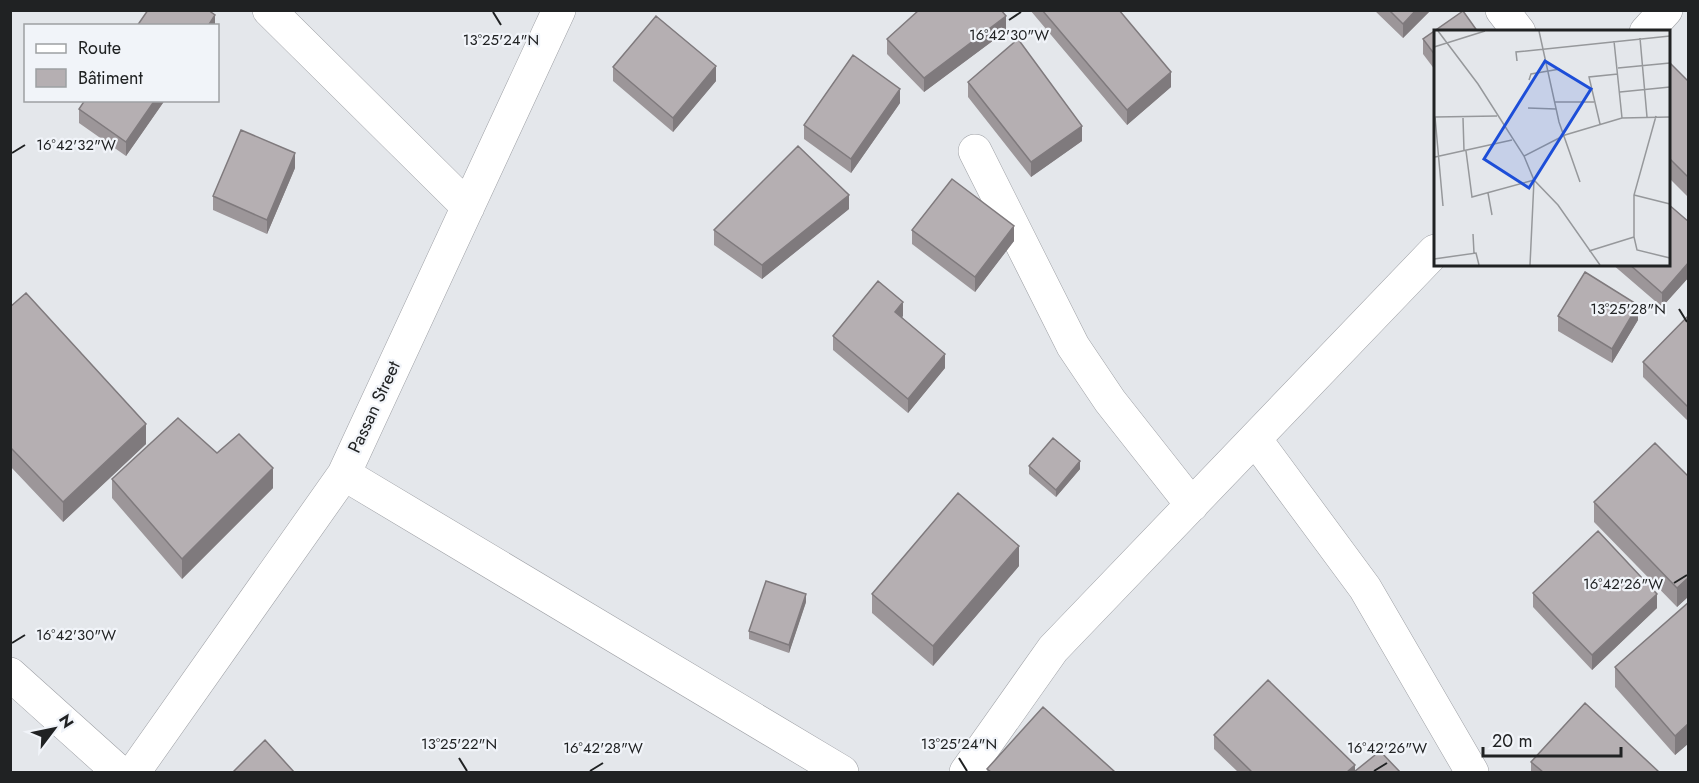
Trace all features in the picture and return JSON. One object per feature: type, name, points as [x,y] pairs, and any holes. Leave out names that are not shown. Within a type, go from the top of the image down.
[{"type":"street","points":[[269,10],[468,207]]},
{"type":"street","name":"Passan Street","points":[[134,772],[344,474],[559,10]]},
{"type":"street","points":[[1502,10],[1517,30]]},
{"type":"street","points":[[1648,30],[1666,10]]},
{"type":"street","points":[[975,151],[1073,346],[1110,401],[1192,505]]},
{"type":"street","points":[[966,772],[1053,649],[1434,252]]},
{"type":"street","points":[[1256,439],[1365,588],[1472,772]]},
{"type":"street","points":[[344,474],[842,772]]},
{"type":"street","points":[[10,674],[119,772]]},
{"type":"building","points":[[148,10],[208,10],[215,15],[209,24],[138,24]]},
{"type":"building","points":[[919,10],[1001,10],[1006,16],[924,78],[887,39]]},
{"type":"building","points":[[1042,10],[1119,10],[1171,72],[1127,110]]},
{"type":"building","points":[[1389,10],[1416,10],[1403,24]]},
{"type":"building","points":[[1463,11],[1477,30],[1436,30]]},
{"type":"building","points":[[656,16],[716,66],[673,118],[613,67]]},
{"type":"building","points":[[1434,31],[1434,54],[1423,39]]},
{"type":"building","points":[[1018,39],[1082,126],[1031,162],[968,82]]},
{"type":"building","points":[[853,55],[900,89],[851,159],[804,125]]},
{"type":"building","points":[[1669,62],[1689,82],[1689,178],[1669,158]]},
{"type":"building","points":[[84,102],[154,102],[126,142],[79,109]]},
{"type":"building","points":[[241,130],[295,153],[267,220],[213,196]]},
{"type":"building","points":[[798,146],[849,195],[762,265],[714,230]]},
{"type":"building","points":[[952,179],[1014,226],[975,277],[912,230]]},
{"type":"building","points":[[1669,205],[1689,222],[1689,262],[1662,293],[1631,266],[1669,266]]},
{"type":"building","points":[[1585,272],[1638,305],[1612,349],[1558,316]]},
{"type":"building","points":[[878,281],[903,302],[895,312],[945,354],[908,399],[833,336]]},
{"type":"building","points":[[26,293],[146,424],[63,502],[10,447],[10,307]]},
{"type":"building","points":[[1689,315],[1689,408],[1643,362]]},
{"type":"building","points":[[178,418],[217,453],[239,434],[273,468],[182,559],[112,479]]},
{"type":"building","points":[[1053,438],[1080,461],[1056,490],[1029,466]]},
{"type":"building","points":[[1655,443],[1689,477],[1689,577],[1677,588],[1594,502]]},
{"type":"building","points":[[958,493],[1019,546],[933,646],[872,594]]},
{"type":"building","points":[[1598,531],[1657,594],[1592,655],[1533,593]]},
{"type":"building","points":[[766,581],[806,594],[789,645],[749,631]]},
{"type":"building","points":[[1689,602],[1689,723],[1675,736],[1615,667]]},
{"type":"building","points":[[1268,680],[1355,765],[1347,772],[1252,772],[1214,735]]},
{"type":"building","points":[[1585,703],[1659,772],[1543,772],[1531,762]]},
{"type":"building","points":[[1043,707],[1115,772],[991,772],[987,769]]},
{"type":"building","points":[[265,740],[294,772],[233,772]]},
{"type":"building","points":[[1380,751],[1400,772],[1354,772]]}]
